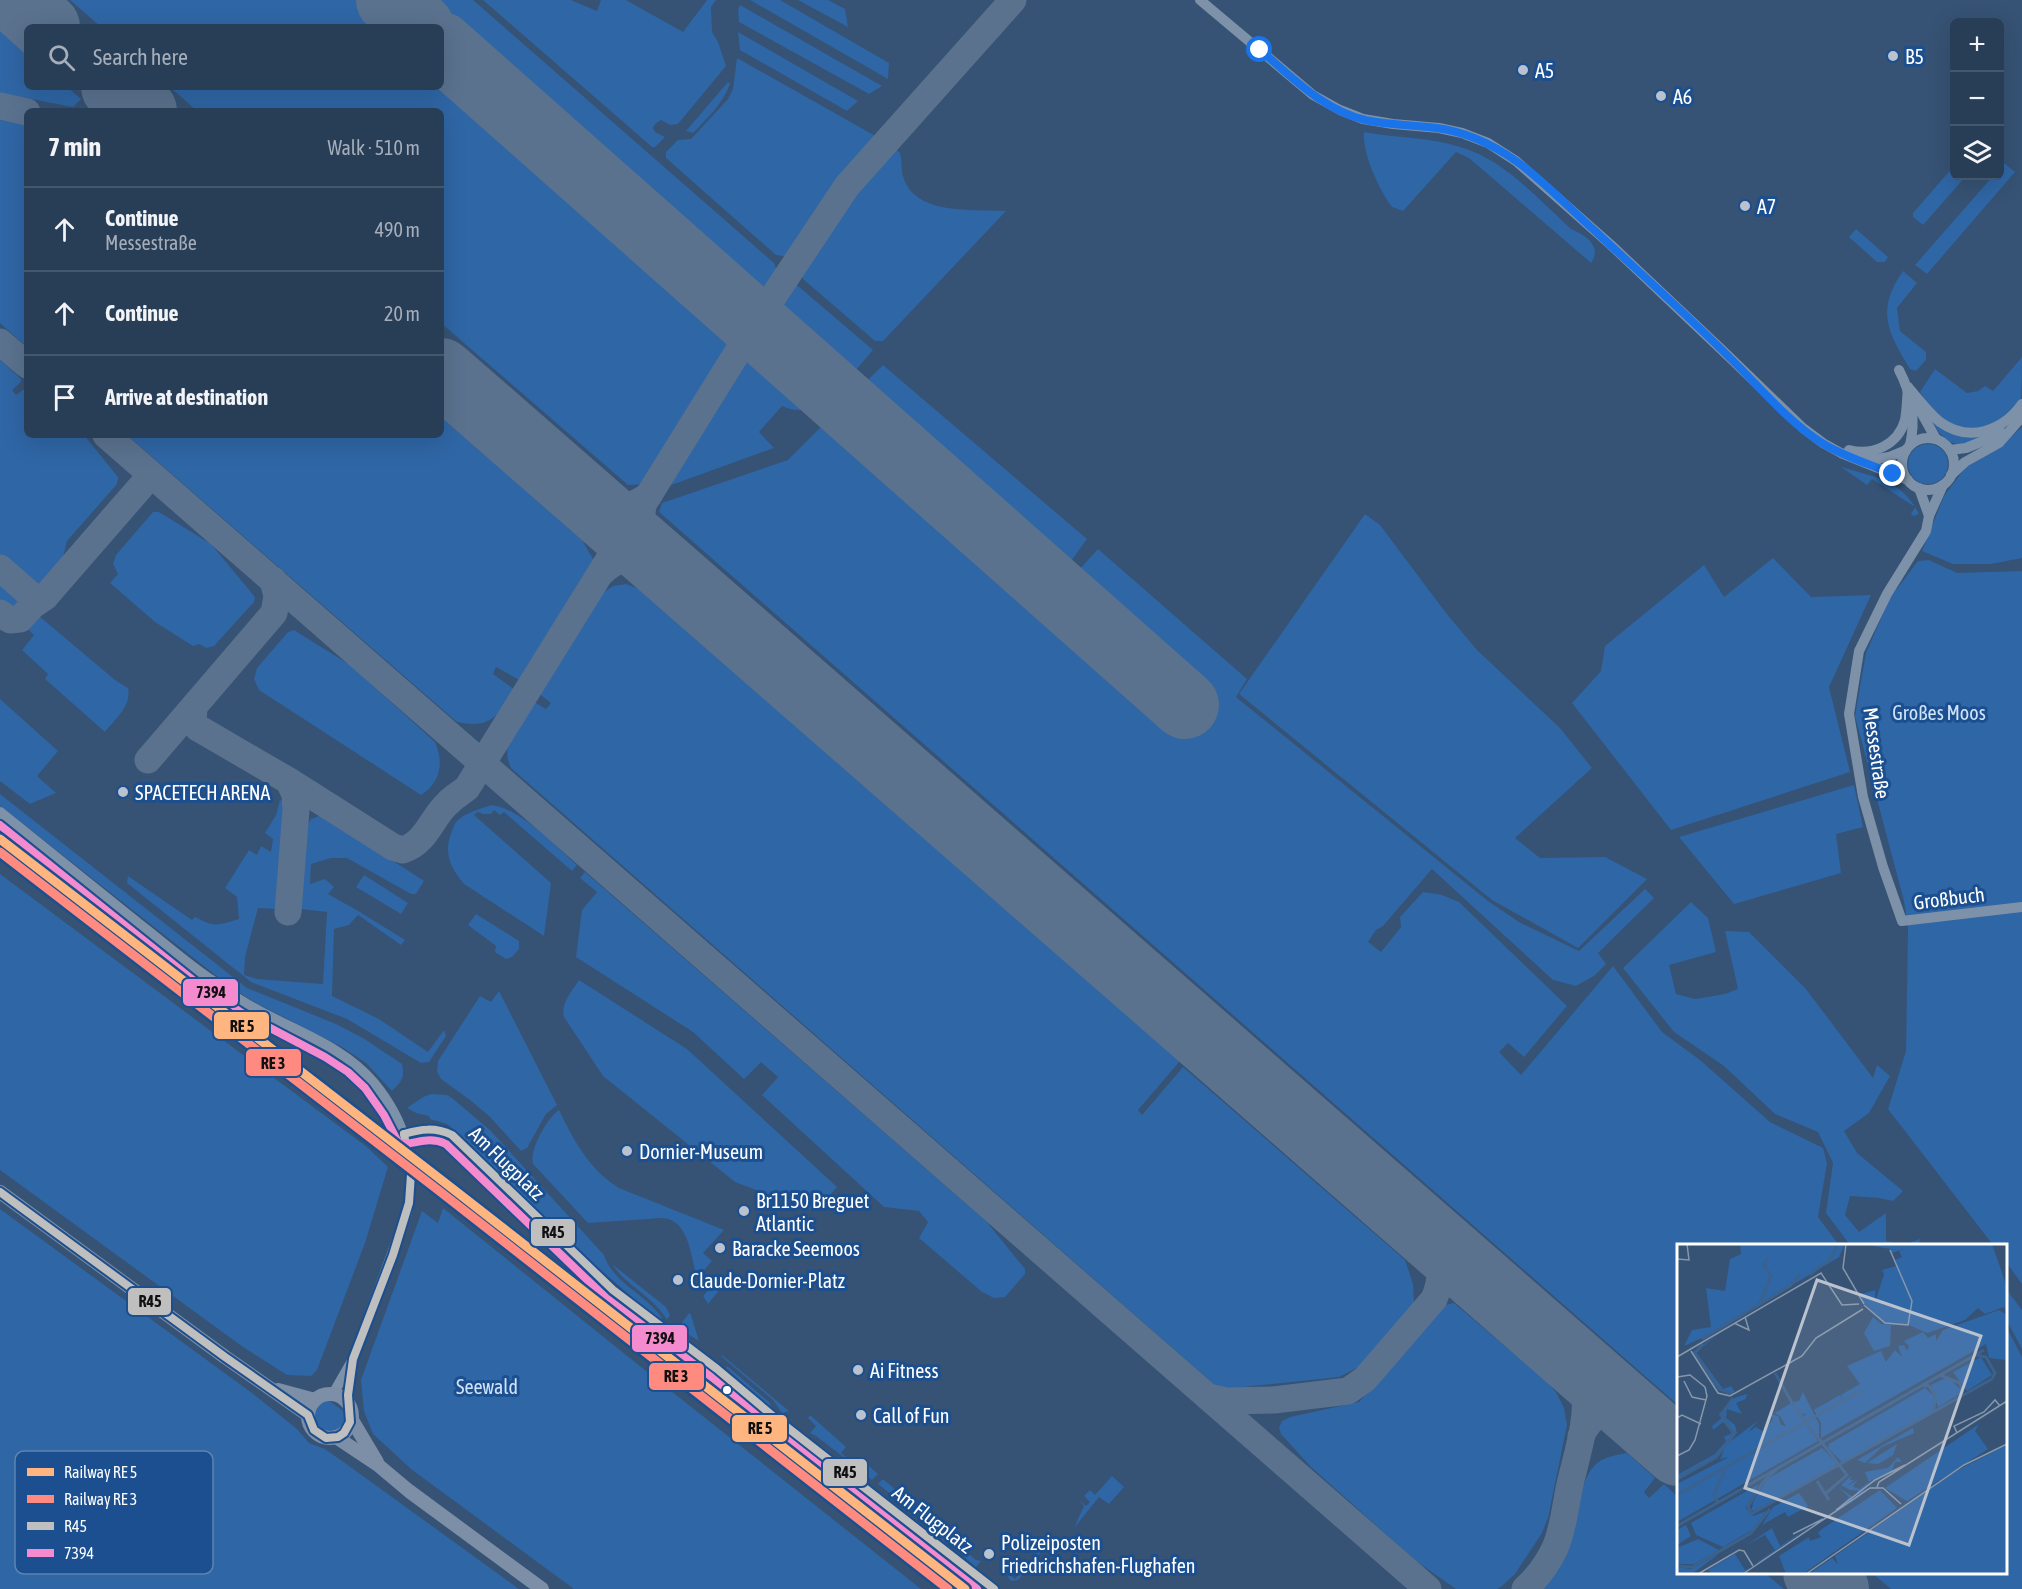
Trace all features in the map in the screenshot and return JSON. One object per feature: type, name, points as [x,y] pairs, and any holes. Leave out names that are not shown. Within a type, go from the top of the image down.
[{"type":"main road","points":[[0,1192],[308,1415]]},
{"type":"main road","points":[[270,1388],[315,1400]]},
{"type":"main road","points":[[324,1395],[333,1395],[341,1397],[347,1403],[352,1412],[352,1420],[348,1429],[336,1437],[324,1437],[315,1432],[309,1424],[308,1415],[310,1406],[315,1400],[324,1395]]},
{"type":"main road","points":[[352,1420],[378,1465]]},
{"type":"main road","points":[[336,1437],[378,1465],[409,1491],[542,1589]]},
{"type":"street","points":[[1200,0],[1313,95],[1340,110],[1363,119],[1462,133],[1488,143],[1516,161],[1611,245],[1803,428],[1841,453],[1908,480],[1919,488],[1932,489],[1947,480],[1965,462],[1999,443],[2008,430],[2022,417]]},
{"type":"street","points":[[1899,370],[1936,439]]},
{"type":"street","points":[[1823,443],[1859,453],[1880,449],[1893,441],[1901,430],[1905,418],[1908,387]]},
{"type":"street","points":[[1908,387],[1939,422],[1957,431],[1974,433],[1994,429],[2016,412],[2022,404]]},
{"type":"street","points":[[1908,387],[1913,425],[1902,464],[1908,480]]},
{"type":"street","points":[[1950,450],[1966,448],[2008,430]]},
{"type":"street","points":[[1864,461],[1889,458],[1924,438],[1936,439],[1950,450],[1954,463],[1947,480]]},
{"type":"street","name":"Messestraße","points":[[1883,867],[1863,797],[1849,714],[1859,651],[1887,594],[1926,531],[1929,516],[1947,480]]},
{"type":"street","points":[[1919,488],[1929,516]]},
{"type":"street","points":[[0,812],[204,975],[247,1004],[330,1048],[354,1064],[373,1082],[393,1110],[410,1154],[412,1191],[404,1226],[353,1359],[333,1395]]},
{"type":"street","name":"Großbuch","points":[[1883,867],[1902,921],[2022,907]]},
{"type":"street","name":"Am Flugplatz","points":[[404,1134],[431,1127],[452,1135],[613,1290],[717,1369],[774,1418],[994,1589]]},
{"type":"street","points":[[347,1403],[353,1359]]},
{"type":"green space","points":[[70,0],[473,0],[774,263],[779,276],[647,484],[628,485],[444,326],[444,108],[194,108],[173,90],[444,90],[444,24],[98,24]]},
{"type":"green space","points":[[483,0],[571,0],[597,11],[601,0],[626,0],[683,32],[707,0],[716,0],[711,7],[712,32],[726,66],[678,124],[670,125],[661,120],[655,124],[653,128],[655,132],[665,137],[655,147],[652,147]]},
{"type":"green space","points":[[750,0],[780,0],[889,63],[888,79]]},
{"type":"green space","points":[[798,0],[828,0],[845,9],[848,27]]},
{"type":"green space","points":[[740,5],[882,86],[869,94],[739,22]]},
{"type":"green space","points":[[0,29],[24,50],[24,90],[70,90],[81,99],[73,107],[0,93]]},
{"type":"green space","points":[[738,32],[858,101],[847,111],[740,50]]},
{"type":"green space","points":[[737,58],[879,138],[843,182],[795,253],[789,257],[776,255],[666,158],[666,152],[678,140],[691,139],[728,99],[733,89]]},
{"type":"green space","points":[[728,82],[730,84],[727,91],[709,116],[693,133],[686,131]]},
{"type":"green space","points":[[0,120],[24,124],[24,344],[0,323]]},
{"type":"green space","points":[[1364,132],[1449,144],[1492,161],[1520,181],[1571,229],[1582,234],[1591,242],[1595,251],[1591,263],[1469,158],[1456,152],[1403,211],[1392,207],[1372,171],[1364,141]]},
{"type":"green space","points":[[890,144],[900,153],[903,176],[909,189],[919,198],[946,208],[1006,211],[883,341],[875,341],[803,279],[800,266],[843,203]]},
{"type":"green space","points":[[2004,163],[2015,172],[1927,274],[1915,265],[1989,180],[2004,180]]},
{"type":"green space","points":[[1950,171],[1950,180],[1962,180],[1923,225],[1913,217],[1913,213]]},
{"type":"green space","points":[[1856,229],[1888,257],[1885,262],[1877,262],[1849,237]]},
{"type":"green space","points":[[1903,271],[1917,283],[1897,308],[1900,331],[1926,352],[1926,360],[1916,371],[1910,369],[1895,343],[1888,320],[1889,297]]},
{"type":"green space","points":[[790,285],[798,286],[873,350],[844,383],[821,403],[796,410],[782,406],[759,432],[774,448],[663,488]]},
{"type":"green space","points":[[2022,357],[2021,399],[2014,410],[1994,424],[1971,428],[1959,427],[1947,422],[1935,413],[1920,392],[1935,369],[1967,393],[1978,391],[1985,386],[1993,391]]},
{"type":"green space","points":[[0,360],[21,379],[21,382],[12,390],[16,395],[24,389],[24,438],[86,438],[118,477],[117,484],[67,541],[62,561],[37,591],[0,558]]},
{"type":"green space","points":[[883,365],[1087,539],[1050,590],[1057,594],[1098,549],[1247,679],[1236,697],[1488,901],[1519,922],[1579,951],[1645,889],[1654,898],[1598,953],[1606,964],[1594,976],[1576,986],[1553,980],[1432,869],[1383,926],[1376,930],[1368,942],[1381,952],[1401,927],[1400,917],[1423,892],[1442,895],[1459,902],[1567,1006],[1524,1057],[1508,1043],[1499,1052],[1521,1075],[1613,966],[1662,1032],[1700,1060],[1770,1122],[1823,1148],[1827,1163],[1818,1217],[1838,1244],[1677,1244],[1677,1404],[659,512],[662,503],[788,460]]},
{"type":"green space","points":[[444,420],[582,540],[593,559],[589,575],[521,681],[496,667],[493,674],[515,690],[504,707],[486,722],[468,724],[457,722],[130,438],[444,438]]},
{"type":"green space","points":[[1932,421],[1992,434],[1965,443],[1951,443],[1945,439]]},
{"type":"green space","points":[[2022,427],[2022,558],[1991,564],[1953,564],[1922,551],[1944,496],[1965,468],[2000,446]]},
{"type":"green space","points":[[1928,444],[1936,445],[1942,450],[1947,456],[1947,472],[1942,478],[1936,483],[1928,484],[1920,483],[1914,478],[1909,472],[1908,464],[1909,456],[1914,450],[1920,445]]},
{"type":"green space","points":[[1841,467],[1886,481],[1904,494],[1915,507],[1872,479],[1867,485]]},
{"type":"green space","points":[[1915,507],[1919,514],[1914,516],[1911,514]]},
{"type":"green space","points":[[153,512],[159,512],[211,544],[255,597],[254,602],[214,646],[206,648],[199,644],[193,646],[155,622],[110,583],[118,574],[113,564],[116,555]]},
{"type":"green space","points":[[1365,514],[1380,525],[1446,613],[1477,650],[1560,728],[1592,768],[1515,838],[1540,858],[1605,857],[1647,879],[1578,948],[1492,900],[1239,694]]},
{"type":"green space","points":[[1773,558],[1811,597],[1871,595],[1829,687],[1850,772],[1671,830],[1572,703],[1601,671],[1605,646],[1704,565],[1724,597]]},
{"type":"green space","name":"Großes Moos","points":[[1929,560],[1957,573],[2022,571],[2022,1284],[2007,1263],[2007,1244],[1992,1244],[1888,1109],[1906,1051],[1908,927],[1904,901],[1855,716],[1866,653],[1890,598],[1918,561]]},
{"type":"green space","points":[[0,578],[23,599],[21,607],[16,612],[10,612],[0,604]]},
{"type":"green space","points":[[626,584],[637,588],[1180,1061],[1138,1110],[1142,1115],[1183,1067],[1405,1260],[1413,1284],[1414,1304],[1361,1366],[1339,1377],[1233,1388],[1217,1387],[511,768],[507,750],[517,725],[533,701],[546,709],[551,703],[538,693],[599,595],[613,586]]},
{"type":"green space","points":[[30,616],[39,616],[115,680],[128,688],[128,701],[105,732],[45,679],[48,674],[22,650],[34,635],[25,622]]},
{"type":"green space","points":[[294,630],[350,665],[435,742],[438,749],[439,771],[428,790],[421,795],[259,690],[254,679],[257,668],[288,632]]},
{"type":"green space","points":[[0,699],[58,751],[37,776],[56,793],[30,804],[0,781]]},
{"type":"green space","points":[[1854,785],[1863,827],[1836,834],[1841,873],[1734,904],[1679,837]]},
{"type":"green space","points":[[0,794],[247,988],[336,1024],[363,1038],[402,1064],[403,1076],[400,1082],[392,1091],[366,1063],[342,1047],[254,1002],[228,985],[0,806]]},
{"type":"green space","points":[[280,800],[285,803],[277,909],[258,908],[245,957],[244,975],[257,979],[323,984],[327,912],[301,909],[307,826],[311,819],[322,815],[424,881],[416,894],[411,894],[347,858],[331,858],[311,864],[310,884],[325,879],[334,887],[328,894],[405,940],[401,945],[358,915],[349,925],[334,929],[332,996],[379,1019],[428,1052],[444,1030],[446,1036],[429,1062],[421,1063],[347,1019],[251,982],[127,883],[128,876],[192,920],[195,917],[217,924],[239,919],[237,897],[225,888],[249,850],[257,855],[261,846],[271,852],[273,839],[265,833],[276,815]]},
{"type":"green space","points":[[491,805],[525,820],[577,865],[572,871],[504,812],[500,815],[494,810],[491,814],[478,812],[474,815],[551,883],[544,936],[464,884],[449,859],[449,839],[456,822],[468,814]]},
{"type":"green space","points":[[585,872],[986,1221],[1025,1269],[1025,1274],[1005,1297],[994,1298],[982,1292],[919,1238],[928,1222],[919,1211],[884,1207],[762,1095],[778,1077],[761,1062],[744,1079],[693,1032],[576,957],[582,910],[597,892],[580,878]]},
{"type":"green space","points":[[0,874],[367,1147],[388,1167],[365,1243],[317,1370],[311,1376],[287,1375],[243,1347],[0,1170]]},
{"type":"green space","points":[[364,875],[408,903],[401,914],[356,887]]},
{"type":"green space","points":[[1691,902],[1708,918],[1716,952],[1669,965],[1676,994],[1695,999],[1725,994],[1738,989],[1725,931],[1749,932],[1806,989],[1873,1078],[1877,1065],[1890,1076],[1869,1113],[1844,1131],[1857,1153],[1903,1191],[1893,1201],[1850,1196],[1845,1215],[1859,1232],[1886,1213],[1886,1241],[1899,1244],[1849,1244],[1826,1213],[1833,1163],[1818,1132],[1775,1114],[1724,1066],[1674,1032],[1623,968]]},
{"type":"green space","points":[[476,914],[519,941],[519,949],[512,957],[506,959],[495,952],[496,946],[468,925]]},
{"type":"green space","points":[[579,980],[687,1049],[837,1187],[827,1199],[816,1207],[806,1209],[735,1182],[603,1076],[564,1017],[565,1002]]},
{"type":"green space","points":[[499,991],[557,1105],[546,1114],[527,1148],[521,1151],[490,1117],[441,1079],[437,1072],[438,1061],[480,996],[491,1002]]},
{"type":"green space","points":[[431,1094],[447,1095],[452,1098],[491,1131],[604,1255],[608,1265],[622,1281],[655,1310],[662,1318],[660,1321],[583,1255],[462,1136],[447,1124],[407,1108]]},
{"type":"green space","points":[[559,1110],[583,1154],[599,1172],[619,1188],[724,1230],[703,1253],[712,1261],[697,1278],[687,1240],[678,1225],[671,1220],[662,1218],[588,1223],[533,1164],[532,1158],[536,1143],[549,1120]]},
{"type":"green space","name":"Seewald","points":[[443,1208],[921,1589],[574,1589],[411,1469],[373,1434],[364,1411],[361,1380],[422,1211],[438,1223]]},
{"type":"green space","points":[[0,1209],[252,1393],[297,1429],[309,1443],[325,1449],[519,1589],[0,1589]]},
{"type":"green space","points":[[1920,1239],[1919,1244],[1906,1244]]},
{"type":"green space","points":[[612,1264],[666,1307],[670,1315],[667,1320],[654,1304],[624,1278]]},
{"type":"green space","points":[[719,1278],[725,1283],[708,1304],[703,1296]]},
{"type":"green space","points":[[2007,1290],[2022,1310],[2022,1349],[2007,1321]]},
{"type":"green space","points":[[1454,1303],[1548,1383],[1556,1392],[1564,1408],[1567,1425],[1548,1518],[1542,1533],[1515,1574],[1497,1589],[1456,1589],[1416,1561],[1311,1467],[1281,1434],[1279,1428],[1282,1421],[1290,1417],[1359,1402],[1445,1305]]},
{"type":"green space","points":[[689,1313],[691,1315],[699,1341],[678,1328]]},
{"type":"green space","points":[[2007,1328],[2022,1357],[2022,1589],[1891,1589],[1873,1574],[2007,1574]]},
{"type":"green space","points":[[722,1355],[789,1411],[782,1413],[773,1400]]},
{"type":"green space","points":[[727,1366],[769,1402],[774,1411],[726,1368]]},
{"type":"green space","points":[[328,1400],[342,1410],[348,1419],[343,1428],[332,1433],[318,1428],[315,1419],[317,1408]]},
{"type":"green space","points":[[810,1415],[846,1447],[841,1453],[846,1459],[810,1433],[816,1426],[808,1418]]},
{"type":"green space","points":[[1627,1453],[1655,1478],[1644,1492],[1649,1498],[1664,1484],[1677,1496],[1677,1574],[1766,1574],[1784,1589],[1544,1589],[1559,1568],[1570,1544],[1585,1481],[1596,1464],[1610,1457]]},
{"type":"green space","points":[[861,1459],[878,1474],[872,1480],[855,1466]]},
{"type":"green space","points":[[1112,1476],[1124,1487],[1109,1504],[1099,1497],[1074,1528],[1084,1506],[1079,1500],[1086,1506],[1090,1502],[1084,1496],[1090,1490],[1095,1495]]},
{"type":"green space","points":[[882,1480],[907,1499],[903,1504],[878,1484]]},
{"type":"green space","points":[[908,1503],[912,1506],[913,1504],[926,1516],[924,1520],[929,1518],[949,1536],[947,1541],[944,1542],[935,1530],[906,1506]]},
{"type":"green space","points":[[1050,1534],[1038,1556],[1018,1580],[1011,1581],[1009,1574],[1015,1579]]},
{"type":"green space","points":[[960,1547],[976,1560],[981,1561],[976,1567],[957,1551]]},
{"type":"taxiway","points":[[194,707],[193,722],[198,728],[289,781],[393,847],[403,850],[418,841],[442,809],[467,788],[755,324],[847,186],[1013,0]]},
{"type":"taxiway","points":[[0,106],[24,111]]},
{"type":"taxiway","points":[[0,342],[24,362]]},
{"type":"taxiway","points":[[109,438],[1428,1589]]},
{"type":"taxiway","points":[[0,613],[10,620],[20,619],[32,606],[45,597],[151,475]]},
{"type":"taxiway","points":[[586,498],[604,505],[619,507],[633,504],[649,495]]},
{"type":"taxiway","points":[[601,573],[616,562],[631,557],[647,559],[664,567],[644,540],[641,525],[643,505]]},
{"type":"taxiway","points":[[0,568],[36,599],[45,597]]},
{"type":"taxiway","points":[[148,760],[274,613],[277,596],[273,580]]},
{"type":"taxiway","points":[[288,912],[296,810],[295,795],[289,781]]},
{"type":"taxiway","points":[[1208,1397],[1226,1401],[1274,1400],[1348,1391],[1365,1379],[1434,1299],[1438,1289],[1440,1270],[1437,1252],[1421,1227]]},
{"type":"taxiway","points":[[1525,1589],[1546,1564],[1558,1541],[1581,1439],[1585,1413],[1584,1389],[1576,1369],[1564,1352]]},
{"type":"taxiway","points":[[1581,1436],[1591,1421],[1604,1412],[1619,1411],[1637,1415]]},
{"type":"runway","points":[[16,0],[43,24]]},
{"type":"runway","points":[[390,0],[417,24]]},
{"type":"runway","points":[[444,49],[1185,705]]},
{"type":"runway","points":[[118,90],[140,108]]},
{"type":"runway","points":[[444,375],[1677,1451]]},
{"type":"runway","points":[[1819,1574],[1835,1589]]},
{"type":"transit line","name":"7394","points":[[0,825],[198,984],[242,1013],[325,1057],[348,1072],[365,1088],[384,1115],[398,1142],[431,1140],[446,1144],[606,1298],[711,1377],[768,1425],[977,1589]]},
{"type":"transit line","points":[[0,839],[965,1589]]},
{"type":"transit line","points":[[0,852],[438,1190],[948,1589]]},
{"type":"transit line","name":"R45","points":[[404,1134],[428,1130],[452,1135],[613,1290],[717,1369],[774,1417],[994,1589]]},
{"type":"transit line","name":"R45","points":[[0,1192],[308,1415],[314,1430],[326,1438],[338,1437],[344,1433],[350,1422],[348,1395],[353,1359],[393,1255],[409,1203],[411,1174],[404,1134]]},
{"type":"place","name":"B5","points":[[1893,56]]},
{"type":"place","name":"A5","points":[[1523,70]]},
{"type":"place","name":"A6","points":[[1661,96]]},
{"type":"place","name":"A7","points":[[1745,206]]},
{"type":"place","name":"SPACETECH ARENA","points":[[123,792]]},
{"type":"place","name":"Dornier-Museum","points":[[627,1151]]},
{"type":"place","name":"Br1150 Breguet Atlantic","points":[[744,1211]]},
{"type":"place","name":"Baracke Seemoos","points":[[720,1248]]},
{"type":"place","name":"Claude-Dornier-Platz","points":[[678,1280]]},
{"type":"place","name":"Ai Fitness","points":[[858,1370]]},
{"type":"place","name":"Call of Fun","points":[[861,1415]]},
{"type":"place","name":"Polizeiposten Friedrichshafen-Flughafen","points":[[989,1554]]},
{"type":"route","points":[[1260,50],[1313,95],[1340,110],[1363,119],[1462,133],[1488,143],[1516,161],[1611,245],[1803,428],[1841,453],[1893,474]]}]
